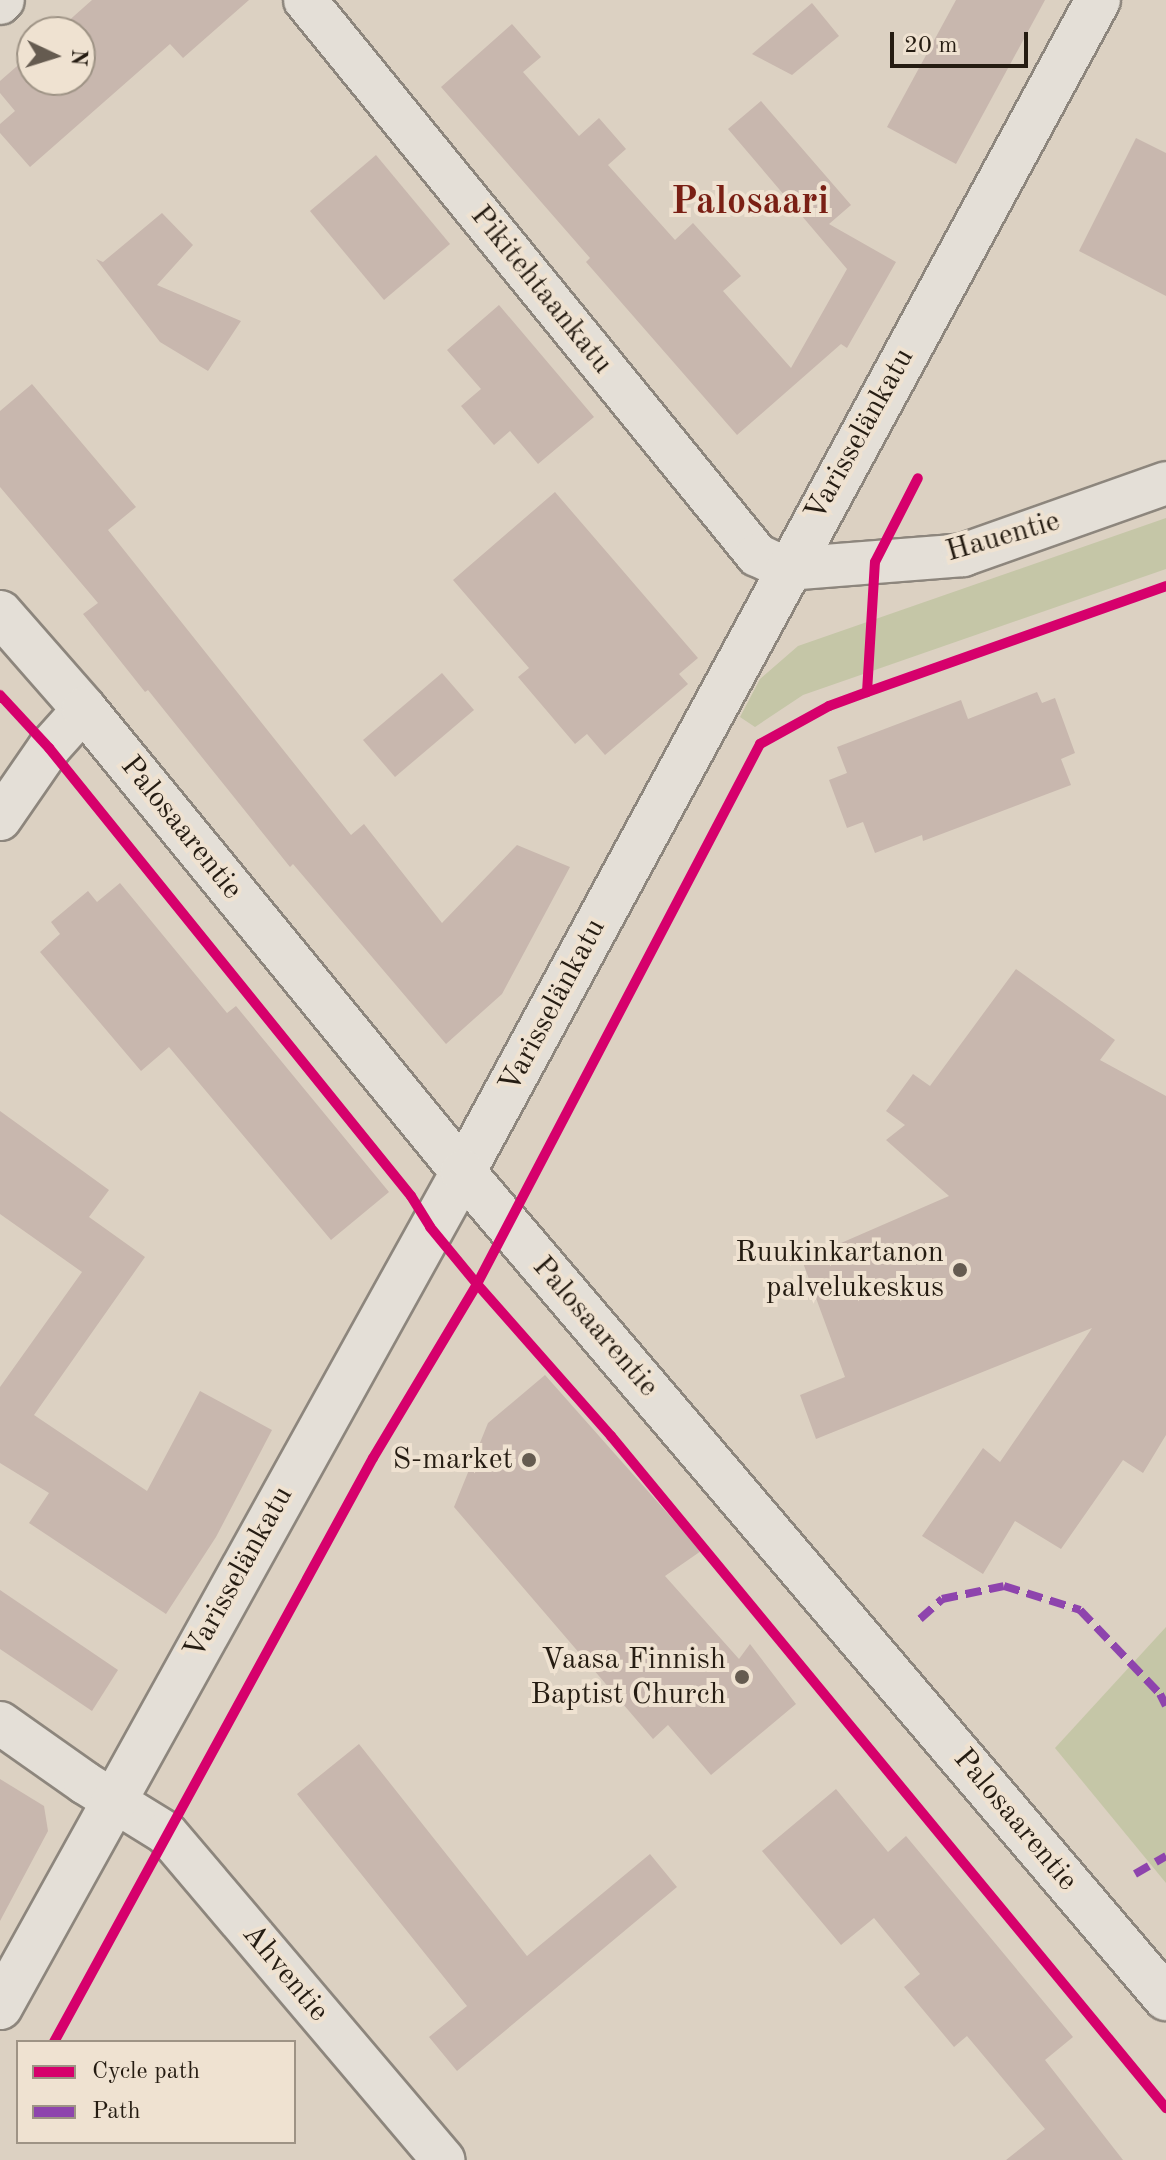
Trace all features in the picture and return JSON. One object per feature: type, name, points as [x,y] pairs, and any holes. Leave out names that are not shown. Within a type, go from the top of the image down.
[{"type":"street","name":"Pikitehtaankatu","points":[[305,0],[757,555],[787,569]]},
{"type":"street","name":"Varisselänkatu","points":[[0,2007],[463,1172],[1098,0]]},
{"type":"street","name":"Hauentie","points":[[787,569],[963,555],[1166,483]]},
{"type":"street","name":"Palosaarentie","points":[[0,613],[84,709],[463,1172],[1166,1998]]},
{"type":"street","points":[[0,819],[49,748],[84,709]]},
{"type":"street","name":"Ahventie","points":[[0,1723],[113,1801],[166,1833],[443,2160]]},
{"type":"green space","points":[[1166,518],[1166,569],[803,695],[755,727],[740,717],[760,679],[798,646]]},
{"type":"green space","points":[[1166,1627],[1166,1883],[1055,1748]]},
{"type":"building","points":[[92,0],[249,0],[183,58],[170,44],[30,167],[0,133],[0,124],[15,111],[0,93],[0,81],[16,67],[16,96],[96,96],[96,16],[74,16]]},
{"type":"building","points":[[956,0],[1045,0],[956,164],[887,127]]},
{"type":"building","points":[[812,3],[839,36],[792,75],[752,54]]},
{"type":"building","points":[[512,24],[541,57],[523,72],[579,136],[599,118],[626,149],[608,165],[675,240],[693,223],[741,276],[723,291],[791,368],[847,269],[728,129],[761,101],[851,205],[829,224],[896,262],[847,348],[841,344],[737,435],[586,262],[590,258],[441,87]]},
{"type":"building","points":[[1136,138],[1166,153],[1166,296],[1079,251]]},
{"type":"building","points":[[376,155],[450,244],[384,300],[310,211]]},
{"type":"building","points":[[162,213],[193,245],[157,285],[241,321],[208,371],[160,342],[96,259],[103,262]]},
{"type":"building","points":[[499,305],[594,417],[538,464],[510,431],[494,445],[461,406],[481,389],[447,350]]},
{"type":"building","points":[[32,384],[136,507],[108,530],[351,835],[364,824],[442,923],[517,845],[570,867],[502,994],[446,1044],[293,864],[290,867],[148,690],[145,692],[83,614],[98,603],[0,487],[0,411]]},
{"type":"building","points":[[555,492],[698,658],[679,674],[688,684],[605,755],[587,734],[575,744],[518,677],[529,668],[453,580]]},
{"type":"building","points":[[442,673],[474,710],[395,777],[363,740]]},
{"type":"building","points":[[1037,692],[1042,703],[1055,698],[1075,753],[1061,759],[1071,785],[923,841],[922,835],[875,853],[863,822],[847,828],[829,780],[847,773],[837,747],[961,700],[968,719]]},
{"type":"building","points":[[120,883],[227,1013],[236,1006],[389,1192],[331,1240],[169,1047],[141,1071],[40,952],[60,934],[51,922],[88,891],[97,902]]},
{"type":"building","name":"Ruukinkartanon palvelukeskus","points":[[1016,969],[1115,1040],[1100,1060],[1166,1096],[1166,1435],[1143,1473],[1123,1460],[1061,1549],[1015,1521],[983,1574],[922,1536],[983,1448],[1000,1462],[1092,1328],[816,1439],[800,1395],[845,1377],[802,1260],[949,1196],[886,1140],[905,1125],[886,1111],[913,1074],[930,1086]]},
{"type":"building","points":[[0,1111],[109,1190],[89,1217],[145,1257],[34,1415],[147,1491],[200,1391],[272,1430],[216,1537],[166,1614],[29,1523],[49,1493],[0,1463],[0,1387],[82,1272],[0,1214]]},
{"type":"building","points":[[545,1375],[701,1551],[665,1576],[739,1659],[750,1644],[796,1704],[711,1775],[668,1725],[653,1739],[454,1507],[488,1423]]},
{"type":"building","points":[[0,1590],[118,1670],[92,1711],[0,1649]]},
{"type":"building","points":[[359,1744],[527,1956],[650,1854],[677,1887],[457,2071],[429,2037],[467,2006],[297,1794]]},
{"type":"building","points":[[0,1779],[44,1806],[48,1831],[0,1921]]},
{"type":"building","points":[[836,1789],[888,1852],[906,1836],[1073,2037],[1045,2060],[1123,2160],[1006,2160],[1045,2129],[967,2036],[954,2047],[904,1987],[920,1974],[874,1918],[841,1945],[762,1851]]},
{"type":"marked path","points":[[920,1619],[942,1599],[1004,1586],[1080,1610],[1160,1694],[1166,1706]]},
{"type":"marked path","points":[[1135,1874],[1166,1856]]},
{"type":"cycle path","points":[[55,2040],[373,1458],[477,1284],[760,744],[829,706],[867,692],[875,562],[918,478]]},
{"type":"cycle path","points":[[867,692],[1166,586]]},
{"type":"cycle path","points":[[0,695],[49,748],[411,1196],[430,1227],[477,1284],[611,1436],[1166,2108]]},
{"type":"place","name":"Ruukinkartanon palvelukeskus","points":[[960,1270]]},
{"type":"place","name":"S-market","points":[[529,1460]]},
{"type":"place","name":"Vaasa Finnish Baptist Church","points":[[742,1677]]},
{"type":"district","name":"Palosaari","points":[[750,204]]}]
